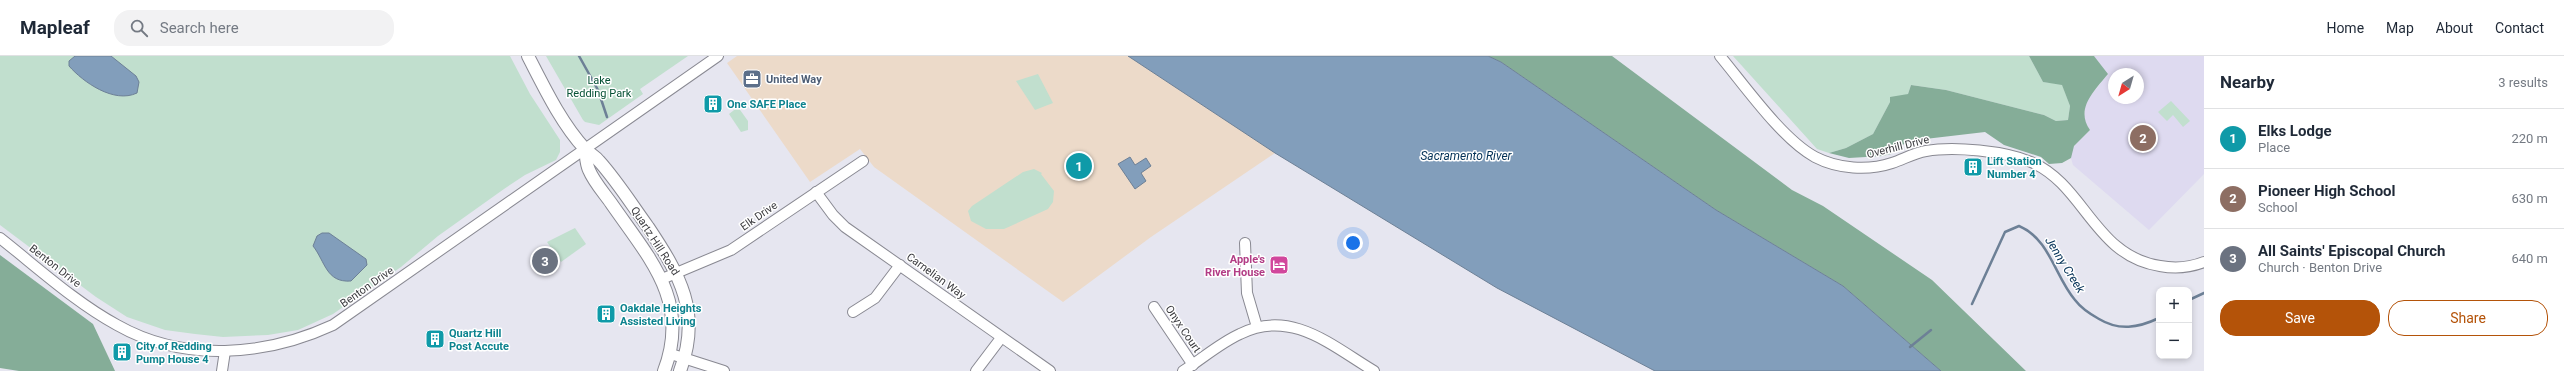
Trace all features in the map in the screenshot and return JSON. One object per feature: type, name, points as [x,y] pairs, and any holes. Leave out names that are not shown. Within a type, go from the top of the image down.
[{"type":"main road","name":"Quartz Hill Road","points":[[528,56],[553,102],[585,149],[598,160],[618,186],[678,274],[688,315],[689,335],[680,371]]},
{"type":"main road","name":"Quartz Hill Road","points":[[585,149],[588,170],[662,279],[673,319],[671,354],[664,371]]},
{"type":"street","name":"Benton Drive","points":[[0,238],[97,313],[129,332],[179,347],[225,351],[271,346],[333,325],[718,56]]},
{"type":"street","name":"Overhill Drive","points":[[1720,56],[1780,126],[1817,158],[1842,166],[1864,168],[1879,167],[1910,155],[1934,150],[1972,150],[2020,158],[2040,166],[2054,177],[2105,238],[2128,255],[2142,262],[2167,267],[2183,268],[2204,262]]},
{"type":"street","name":"Elk Drive","points":[[662,279],[678,274],[731,250],[863,161]]},
{"type":"street","name":"Carnelian Way","points":[[816,192],[833,216],[845,227],[1050,371]]},
{"type":"street","points":[[1245,243],[1247,293],[1256,327]]},
{"type":"street","points":[[853,312],[875,298],[900,265]]},
{"type":"street","name":"Onyx Court","points":[[1154,307],[1193,365]]},
{"type":"street","points":[[1183,371],[1238,334],[1256,327],[1277,324],[1301,328],[1315,334],[1374,371]]},
{"type":"street","points":[[976,371],[1001,338]]},
{"type":"street","points":[[222,371],[225,351]]},
{"type":"street","points":[[671,354],[724,371]]},
{"type":"shaded area","points":[[737,56],[1128,56],[1275,153],[1151,237],[1063,302],[874,167],[860,149],[810,182],[727,63]]},
{"type":"shaded area","points":[[2094,56],[2204,56],[2204,174],[2149,230],[2073,165],[2070,155],[2074,146],[2090,130],[2084,121],[2085,103],[2108,74]]},
{"type":"green space","points":[[0,56],[510,56],[530,94],[560,140],[560,152],[556,160],[525,175],[504,189],[438,236],[401,267],[333,314],[298,330],[268,335],[223,337],[165,330],[127,317],[96,297],[0,225]]},
{"type":"green space","name":"Lake Redding Park","points":[[546,56],[688,56],[640,89],[643,94],[599,125],[585,122],[583,120]]},
{"type":"green space","points":[[1488,56],[1612,56],[1792,190],[1823,206],[1932,280],[2026,371],[1941,371],[1843,286],[1716,210],[1501,62]]},
{"type":"green space","points":[[1733,56],[2029,56],[2043,82],[2062,84],[2070,106],[2068,120],[2056,121],[2044,115],[1946,90],[1911,85],[1908,94],[1890,102],[1873,134],[1846,148],[1829,153],[1817,149]]},
{"type":"green space","points":[[2029,56],[2094,56],[2108,74],[2092,94],[2085,108],[2086,122],[2090,130],[2074,146],[2071,158],[2062,163],[2049,164],[2041,157],[2004,145],[1985,132],[1908,141],[1891,154],[1882,156],[1849,158],[1829,153],[1846,148],[1873,134],[1890,102],[1890,97],[1908,94],[1911,85],[1946,90],[2044,115],[2056,121],[2068,120],[2070,106],[2062,85],[2043,82]]},
{"type":"green space","points":[[1038,74],[1053,103],[1035,110],[1016,81]]},
{"type":"green space","points":[[2171,101],[2190,121],[2183,127],[2173,115],[2167,121],[2158,112]]},
{"type":"green space","points":[[738,107],[748,121],[748,130],[741,132],[729,114]]},
{"type":"green space","points":[[1034,169],[1042,173],[1041,174],[1054,191],[1053,202],[1048,209],[1004,229],[986,229],[971,221],[968,211],[972,206],[1023,172]]},
{"type":"green space","points":[[575,228],[586,244],[561,262],[547,242]]},
{"type":"green space","points":[[0,255],[93,324],[115,371],[19,371],[0,368]]},
{"type":"water","points":[[75,56],[111,56],[136,76],[139,82],[137,93],[128,96],[119,96],[100,90],[82,79],[69,66],[69,61]]},
{"type":"water","name":"Sacramento River","points":[[1128,56],[1488,56],[1501,62],[1716,210],[1843,286],[1941,371],[1655,371],[1497,288],[1275,153]]},
{"type":"water","points":[[1130,157],[1135,165],[1146,158],[1151,166],[1141,173],[1146,181],[1135,189],[1118,164]]},
{"type":"water","points":[[322,233],[329,233],[366,259],[367,265],[351,281],[343,281],[336,278],[327,270],[313,246],[317,236]]},
{"type":"waterway","points":[[579,56],[598,90],[607,117]]},
{"type":"waterway","name":"Jenny Creek","points":[[1972,304],[2005,232],[2019,226],[2038,240],[2051,259],[2068,291],[2086,311],[2106,323],[2121,327],[2136,326],[2156,319]]},
{"type":"waterway","name":"Jenny Creek","points":[[2192,299],[2204,293]]},
{"type":"waterway","name":"Jenny Creek","points":[[1910,347],[1931,330]]},
{"type":"place","name":"United Way","points":[[752,79]]},
{"type":"place","name":"One SAFE Place","points":[[713,104]]},
{"type":"place","name":"Pioneer High School","points":[[2143,138]]},
{"type":"place","name":"Elks Lodge","points":[[1079,166]]},
{"type":"place","name":"Lift Station Number 4","points":[[1973,167]]},
{"type":"place","name":"All Saints' Episcopal Church","points":[[545,261]]},
{"type":"place","name":"Apple's River House","points":[[1279,265]]},
{"type":"place","name":"Oakdale Heights Assisted Living","points":[[606,314]]},
{"type":"place","name":"Quartz Hill Post Accute","points":[[435,339]]},
{"type":"place","name":"City of Redding Pump House 4","points":[[122,352]]}]
